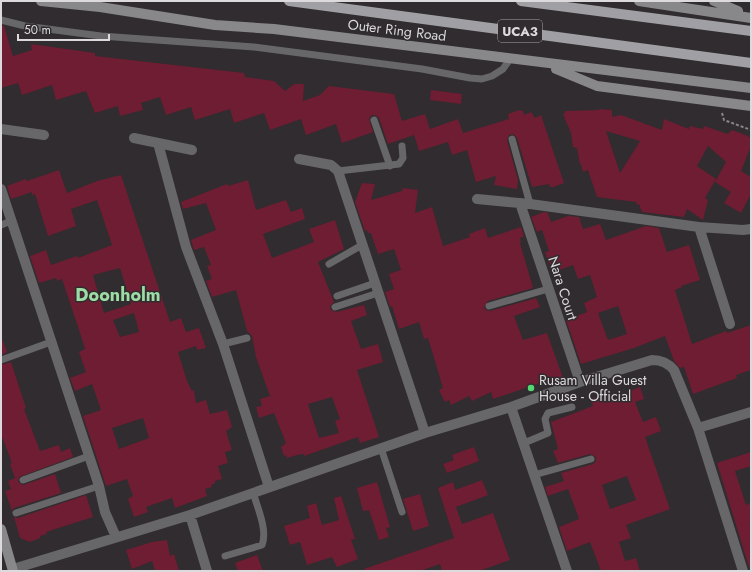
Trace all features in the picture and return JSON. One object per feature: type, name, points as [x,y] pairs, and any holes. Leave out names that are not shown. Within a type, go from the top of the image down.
[{"type":"main road","name":"Outer Ring Road","points":[[40,1],[100,7],[215,25],[274,29],[751,88]]},
{"type":"main road","name":"Outer Ring Road","points":[[290,1],[751,63]]},
{"type":"main road","name":"UCA3","points":[[521,1],[751,30]]},
{"type":"main road","points":[[639,1],[751,17]]},
{"type":"main road","points":[[714,1],[751,17]]},
{"type":"main road","points":[[533,62],[572,75],[597,86],[751,106]]},
{"type":"main road","points":[[1,530],[13,570]]},
{"type":"street","points":[[1,129],[44,134]]},
{"type":"street","points":[[134,138],[192,150]]},
{"type":"street","points":[[158,143],[186,247],[223,344],[269,487]]},
{"type":"street","points":[[299,159],[331,165],[338,171],[425,433]]},
{"type":"street","points":[[1,189],[99,486],[105,512],[116,537]]},
{"type":"street","points":[[478,199],[525,203],[699,227],[742,230],[751,229]]},
{"type":"street","name":"Nara Court","points":[[525,203],[548,290],[580,382]]},
{"type":"street","points":[[699,227],[730,324]]},
{"type":"street","points":[[13,570],[190,515],[425,433],[652,360],[663,362],[674,370],[698,428],[743,571]]},
{"type":"street","points":[[511,406],[567,571]]},
{"type":"street","points":[[698,428],[751,412]]},
{"type":"street","points":[[190,515],[208,571]]},
{"type":"lane","points":[[1,20],[25,26],[101,36],[268,49],[422,69],[482,79],[492,76],[503,69],[510,59]]},
{"type":"lane","points":[[374,120],[390,166]]},
{"type":"lane","points":[[512,139],[525,203]]},
{"type":"lane","points":[[338,171],[399,164],[403,158],[402,146]]},
{"type":"lane","points":[[1,225],[12,221]]},
{"type":"lane","points":[[329,264],[362,246]]},
{"type":"lane","points":[[337,296],[377,288]]},
{"type":"lane","points":[[335,307],[377,288]]},
{"type":"lane","points":[[489,306],[548,290]]},
{"type":"lane","points":[[223,344],[248,338]]},
{"type":"lane","points":[[1,360],[51,342]]},
{"type":"lane","points":[[524,443],[548,433],[545,420],[548,413],[572,407]]},
{"type":"lane","points":[[381,448],[402,512]]},
{"type":"lane","points":[[24,480],[89,456]]},
{"type":"lane","points":[[534,475],[591,459]]},
{"type":"lane","points":[[16,513],[99,486]]},
{"type":"lane","points":[[225,556],[262,545],[265,539],[253,492]]},
{"type":"path","points":[[721,102],[724,120],[751,130]]},
{"type":"building","points":[[1,25],[4,26],[13,56],[32,50],[31,44],[95,53],[95,56],[244,73],[245,77],[274,81],[285,91],[294,84],[304,84],[303,101],[320,95],[329,86],[394,94],[402,121],[425,114],[430,129],[458,119],[463,133],[509,119],[508,114],[519,110],[523,111],[524,115],[531,112],[535,118],[541,115],[564,183],[553,187],[550,187],[549,184],[532,187],[517,138],[513,134],[509,135],[507,140],[518,180],[517,189],[494,185],[496,176],[476,182],[467,150],[452,155],[448,142],[419,151],[414,135],[388,144],[379,118],[375,115],[372,115],[369,119],[373,132],[342,143],[336,124],[306,135],[301,119],[270,130],[264,113],[234,123],[230,109],[195,120],[191,107],[166,115],[160,97],[141,103],[143,110],[120,116],[118,106],[95,113],[86,91],[56,100],[52,85],[22,95],[18,83],[1,88]]},
{"type":"building","points":[[431,90],[462,94],[461,104],[430,100]]},
{"type":"building","points":[[612,110],[612,117],[621,115],[662,130],[664,119],[689,129],[690,126],[703,129],[704,126],[728,134],[732,130],[748,136],[751,139],[751,146],[741,171],[751,177],[751,194],[741,213],[724,203],[731,192],[715,182],[726,162],[708,146],[697,166],[716,179],[705,198],[708,200],[703,220],[687,209],[684,217],[642,212],[639,204],[637,205],[636,202],[597,197],[588,170],[583,172],[581,164],[580,165],[577,148],[573,147],[571,133],[563,114],[565,111]],"holes":[[[606,131],[640,141],[620,173]]]},
{"type":"building","points":[[59,170],[67,193],[97,181],[121,175],[170,322],[181,318],[186,332],[199,328],[206,348],[197,350],[196,346],[178,352],[187,381],[192,391],[194,390],[196,403],[206,400],[210,414],[227,410],[232,427],[226,431],[232,450],[225,452],[228,463],[218,466],[222,479],[215,481],[215,483],[211,485],[212,487],[205,489],[207,496],[175,508],[172,498],[146,507],[148,512],[134,517],[128,499],[133,496],[127,479],[106,486],[83,416],[101,410],[92,384],[75,391],[70,378],[86,372],[79,352],[85,349],[79,330],[62,279],[57,281],[56,278],[39,283],[30,256],[46,250],[51,265],[77,256],[78,258],[112,245],[97,200],[71,209],[76,226],[48,236],[35,194],[32,195],[32,192],[11,199],[7,186],[26,179],[27,181]],"holes":[[[120,268],[131,304],[104,313],[93,275]],[[134,313],[139,332],[120,337],[113,320]],[[143,418],[149,438],[119,449],[112,428]]]},
{"type":"building","points":[[248,180],[256,210],[286,200],[291,212],[302,208],[305,219],[263,234],[272,258],[314,242],[309,229],[335,220],[344,249],[318,262],[334,302],[330,306],[331,310],[336,312],[364,305],[367,315],[351,321],[361,349],[378,344],[383,362],[357,370],[379,437],[360,443],[358,437],[304,456],[304,454],[287,458],[286,455],[284,456],[281,447],[286,443],[274,413],[259,418],[256,407],[262,406],[260,399],[270,396],[256,357],[252,336],[247,331],[236,290],[212,297],[206,281],[212,279],[207,266],[211,265],[204,247],[194,250],[191,240],[216,230],[206,203],[183,209],[181,202],[227,184],[228,186]],"holes":[[[332,397],[340,419],[335,421],[339,433],[319,438],[308,404]]]},
{"type":"building","points":[[362,183],[375,184],[371,200],[402,191],[403,188],[418,190],[415,213],[432,207],[443,246],[470,237],[469,234],[485,228],[488,238],[521,227],[524,236],[520,238],[520,243],[533,288],[488,301],[484,307],[486,310],[490,311],[536,298],[540,307],[514,316],[523,340],[547,333],[563,378],[544,385],[543,382],[493,399],[491,392],[472,401],[469,396],[451,405],[449,400],[445,402],[439,390],[443,388],[428,338],[424,339],[419,322],[399,329],[392,306],[390,307],[385,292],[394,289],[389,274],[401,270],[394,249],[378,254],[371,233],[368,233],[367,230],[365,231],[355,202]]},
{"type":"building","points":[[544,212],[548,213],[551,222],[568,216],[579,217],[583,229],[600,224],[606,240],[646,226],[659,228],[667,252],[689,245],[700,280],[681,286],[682,287],[675,290],[692,344],[726,331],[727,333],[751,325],[751,370],[736,375],[737,378],[693,394],[684,367],[680,368],[674,361],[665,336],[634,348],[581,364],[566,320],[587,312],[584,303],[597,297],[590,275],[578,279],[573,265],[559,270],[555,270],[554,267],[551,268],[545,252],[549,251],[542,230],[537,232],[531,217]],"holes":[[[618,306],[627,334],[608,340],[598,313]]]},
{"type":"building","points":[[1,339],[7,352],[1,355]]},
{"type":"building","points":[[11,362],[26,408],[24,409],[40,451],[59,445],[61,452],[70,448],[73,457],[19,477],[18,482],[23,485],[55,474],[61,493],[14,508],[12,511],[5,491],[11,489],[8,481],[15,478],[10,464],[12,463],[1,434],[1,365]]},
{"type":"building","points":[[640,387],[644,399],[635,402],[643,422],[656,417],[661,431],[645,437],[670,509],[626,525],[631,538],[619,542],[625,561],[636,558],[640,571],[601,571],[590,542],[567,551],[559,527],[579,519],[568,489],[548,496],[545,487],[564,481],[561,473],[593,464],[596,461],[596,457],[590,454],[558,463],[553,451],[558,449],[551,422],[593,406],[590,399],[601,395],[604,403],[631,392],[630,391]],"holes":[[[627,476],[636,500],[610,509],[602,485]]]},
{"type":"building","points":[[474,447],[479,461],[447,473],[443,464],[454,460],[452,455]]},
{"type":"building","points":[[751,452],[751,466],[735,471],[746,505],[751,503],[751,567],[749,567],[717,463]]},
{"type":"building","points":[[482,480],[488,495],[456,507],[462,524],[493,513],[510,560],[479,571],[442,571],[440,564],[420,571],[364,571],[364,569],[454,538],[438,488],[453,482],[455,490]]},
{"type":"building","points":[[377,482],[390,527],[386,528],[389,537],[379,540],[369,510],[363,511],[357,488]]},
{"type":"building","points":[[420,494],[429,526],[413,531],[403,499]]},
{"type":"building","points":[[86,495],[93,517],[46,532],[47,534],[30,542],[20,538],[14,517],[18,518]]},
{"type":"building","points":[[341,496],[355,539],[351,540],[358,559],[337,567],[332,557],[307,565],[300,542],[290,545],[284,526],[310,518],[307,506],[316,503],[322,525],[339,520],[334,498]]},
{"type":"building","points":[[167,540],[170,556],[174,554],[179,571],[155,571],[152,561],[132,569],[126,550],[152,542]]},
{"type":"building","points":[[257,555],[263,571],[238,571],[235,563]]},
{"type":"place","name":"Rusam Villa Guest House - Official","points":[[531,388]]},
{"type":"district","name":"Doonholm","points":[[118,295]]}]
